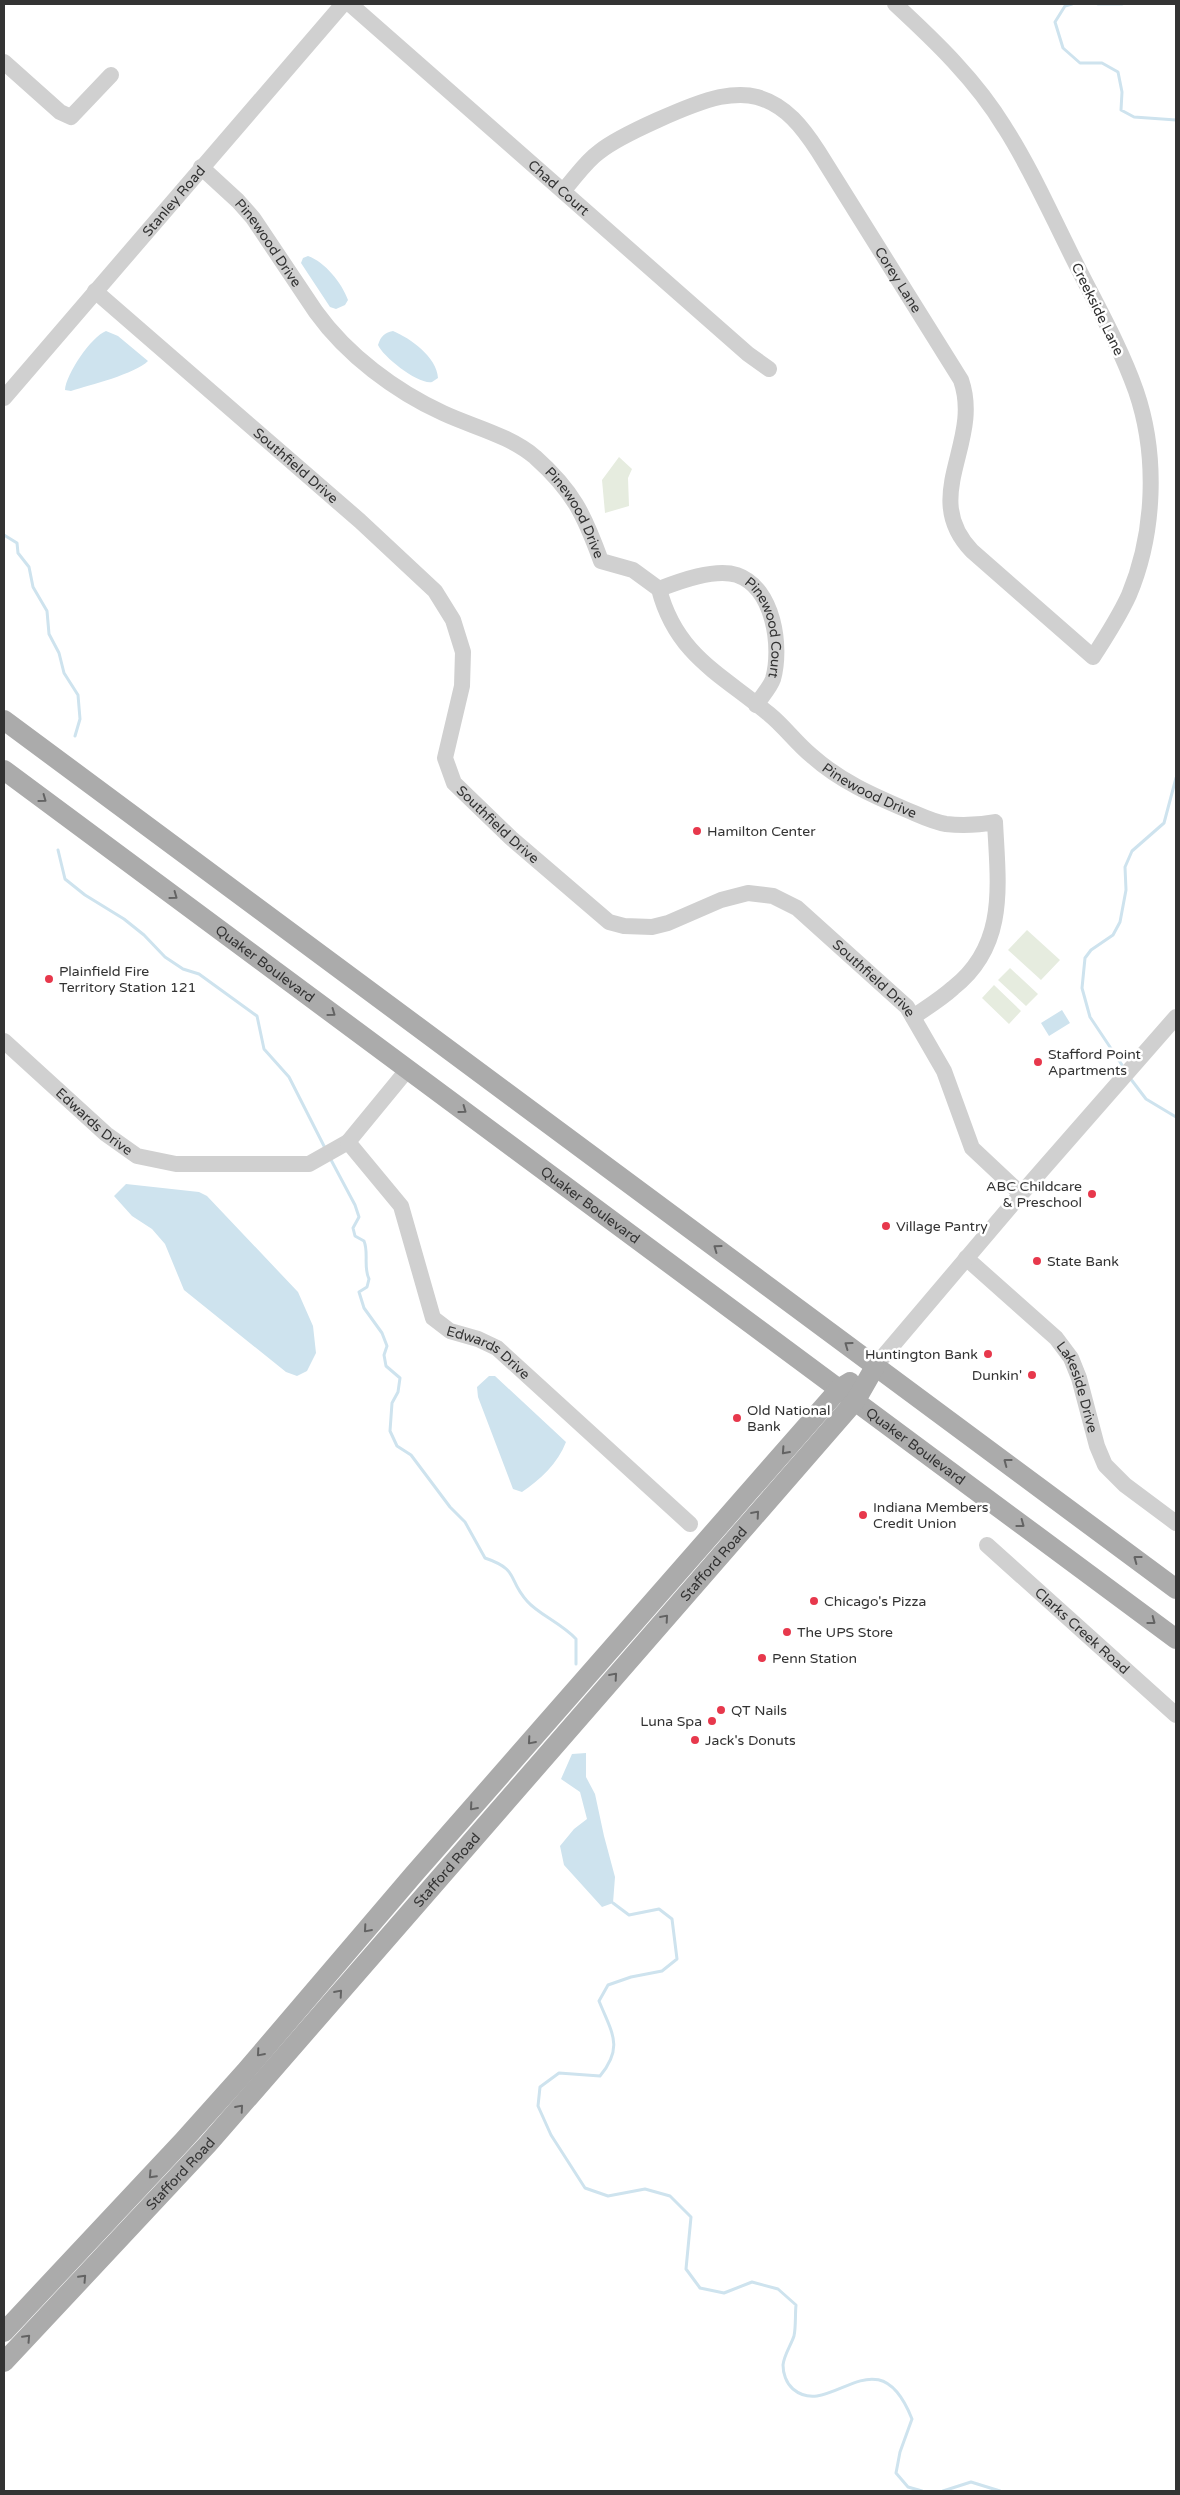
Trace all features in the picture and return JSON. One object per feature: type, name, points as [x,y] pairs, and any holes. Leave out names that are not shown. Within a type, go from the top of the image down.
[{"type":"main road","points":[[4,720],[1176,1589]]},
{"type":"main road","name":"Quaker Boulevard","points":[[4,770],[1176,1639]]},
{"type":"main road","name":"Stafford Road","points":[[4,2332],[220,2099],[414,1874],[840,1388],[876,1365]]},
{"type":"main road","name":"Stafford Road","points":[[4,2362],[213,2138],[856,1400],[876,1365]]},
{"type":"street","name":"Stanley Road","points":[[4,398],[201,167],[344,4]]},
{"type":"street","name":"Chad Court","points":[[344,4],[563,191],[748,354],[769,369]]},
{"type":"street","name":"Creekside Lane","points":[[895,4],[962,70],[1004,126],[1098,308],[1136,392],[1146,428],[1148,447],[1150,487],[1147,530],[1129,594],[1093,657]]},
{"type":"street","points":[[4,62],[60,112],[72,117],[111,75]]},
{"type":"street","name":"Corey Lane","points":[[563,191],[598,152],[617,140],[706,101],[733,96],[758,97],[770,102],[794,119],[818,151],[961,380],[967,405],[950,494],[951,519],[955,531],[972,551],[1093,657]]},
{"type":"street","name":"Pinewood Drive","points":[[201,167],[238,201],[253,218],[327,327],[353,352],[405,392],[442,412],[503,438],[534,457],[556,477],[585,516],[601,561],[633,570],[659,589],[680,638],[690,650],[705,666],[788,730],[818,761],[838,777],[864,792],[945,824],[965,825],[995,822],[998,906],[990,940],[984,954],[968,975],[954,988],[913,1017]]},
{"type":"street","name":"Southfield Drive","points":[[94,291],[360,520],[435,591],[454,620],[463,656],[462,686],[446,758],[454,783],[514,841],[598,915],[609,922],[624,926],[652,927],[668,923],[738,895],[761,894],[784,901],[810,919],[907,1007],[944,1071],[972,1148],[1021,1194]]},
{"type":"street","name":"Pinewood Court","points":[[659,589],[710,574],[737,575],[755,586],[764,598],[772,626],[776,656],[772,681],[756,705]]},
{"type":"street","name":"Stafford Road","points":[[876,1365],[1021,1194],[1176,1017]]},
{"type":"street","name":"Edwards Drive","points":[[4,1041],[106,1134],[137,1156],[176,1164],[309,1164],[344,1145],[408,1070]]},
{"type":"street","name":"Edwards Drive","points":[[344,1145],[401,1206],[433,1318],[450,1331],[478,1339],[497,1348],[690,1524]]},
{"type":"street","name":"Lakeside Drive","points":[[966,1258],[1056,1338],[1071,1358],[1079,1378],[1097,1446],[1105,1465],[1125,1485],[1176,1523]]},
{"type":"street","name":"Clarks Creek Road","points":[[987,1545],[1176,1715]]},
{"type":"shaded area","points":[[619,457],[632,469],[628,478],[629,506],[605,513],[602,480]]},
{"type":"shaded area","points":[[1027,930],[1060,960],[1041,980],[1008,950]]},
{"type":"shaded area","points":[[1010,968],[1038,994],[1026,1006],[998,980]]},
{"type":"shaded area","points":[[994,985],[1021,1011],[1009,1024],[982,998]]},
{"type":"water","points":[[308,256],[321,263],[337,280],[348,300],[345,305],[336,309],[330,307],[301,263],[303,258]]},
{"type":"water","points":[[106,331],[118,336],[148,361],[142,366],[112,379],[71,391],[65,390],[66,383],[80,357],[93,340]]},
{"type":"water","points":[[393,331],[422,349],[433,363],[438,378],[432,382],[419,379],[394,363],[381,350],[378,345],[380,339],[383,335]]},
{"type":"water","points":[[1062,1010],[1070,1023],[1049,1036],[1041,1023]]},
{"type":"water","points":[[126,1184],[199,1192],[207,1196],[298,1292],[313,1326],[316,1353],[307,1371],[297,1376],[286,1372],[184,1290],[165,1244],[152,1229],[132,1216],[114,1196]]},
{"type":"water","points":[[489,1376],[495,1376],[566,1442],[563,1450],[548,1470],[522,1492],[513,1489],[478,1397],[477,1387]]},
{"type":"water","points":[[586,1753],[586,1777],[595,1794],[615,1877],[613,1903],[602,1907],[564,1865],[560,1846],[574,1829],[587,1819],[580,1792],[561,1779],[572,1754]]},
{"type":"waterway","points":[[1072,4],[1065,6],[1055,22],[1063,48],[1080,63],[1102,63],[1118,72],[1122,92],[1121,110],[1134,117],[1176,120]]},
{"type":"waterway","points":[[1098,4],[1122,4]]},
{"type":"waterway","points":[[4,535],[17,543],[18,553],[29,567],[33,587],[47,611],[49,634],[59,653],[64,673],[78,695],[80,719],[75,736]]},
{"type":"waterway","points":[[1124,1068],[1090,1017],[1082,988],[1085,958],[1091,950],[1113,935],[1120,922],[1126,890],[1125,867],[1132,851],[1164,823],[1176,778]]},
{"type":"waterway","points":[[58,850],[65,879],[85,895],[124,919],[144,935],[165,957],[183,969],[199,974],[257,1016],[264,1049],[289,1077],[325,1148]]},
{"type":"waterway","points":[[1130,1078],[1146,1099],[1176,1117]]},
{"type":"waterway","points":[[330,1158],[355,1205],[359,1217],[353,1228],[355,1236],[364,1241],[366,1250],[366,1270],[369,1279],[367,1287],[359,1292],[364,1308],[382,1333],[387,1346],[384,1355],[386,1366],[400,1378],[398,1392],[392,1403],[390,1431],[397,1446],[411,1455],[450,1507],[465,1522],[485,1558],[504,1567],[512,1576],[527,1601],[576,1639],[576,1664]]},
{"type":"waterway","points":[[613,1903],[629,1915],[659,1909],[672,1919],[677,1959],[662,1971],[631,1977],[608,1985],[599,2001],[611,2031],[614,2048],[612,2057],[600,2076],[559,2073],[540,2087],[538,2106],[551,2135],[585,2188],[608,2196],[645,2189],[670,2196],[691,2217],[686,2269],[700,2288],[724,2293],[752,2282],[778,2289],[796,2305],[794,2336],[783,2365],[785,2378],[793,2389],[808,2396],[823,2395],[869,2379],[884,2382],[898,2394],[912,2419],[900,2452],[896,2473],[908,2487],[922,2491]]},
{"type":"waterway","points":[[943,2491],[971,2482],[1000,2491]]},
{"type":"place","name":"Hamilton Center","points":[[697,831]]},
{"type":"place","name":"Plainfield Fire Territory Station 121","points":[[49,979]]},
{"type":"place","name":"Stafford Point Apartments","points":[[1038,1062]]},
{"type":"place","name":"ABC Childcare & Preschool","points":[[1092,1194]]},
{"type":"place","name":"Village Pantry","points":[[886,1226]]},
{"type":"place","name":"State Bank","points":[[1037,1261]]},
{"type":"place","name":"Huntington Bank","points":[[988,1354]]},
{"type":"place","name":"Dunkin'","points":[[1032,1375]]},
{"type":"place","name":"Old National Bank","points":[[737,1418]]},
{"type":"place","name":"Indiana Members Credit Union","points":[[863,1515]]},
{"type":"place","name":"Chicago's Pizza","points":[[814,1601]]},
{"type":"place","name":"The UPS Store","points":[[787,1632]]},
{"type":"place","name":"Penn Station","points":[[762,1658]]},
{"type":"place","name":"QT Nails","points":[[721,1710]]},
{"type":"place","name":"Luna Spa","points":[[712,1721]]},
{"type":"place","name":"Jack's Donuts","points":[[695,1740]]}]
